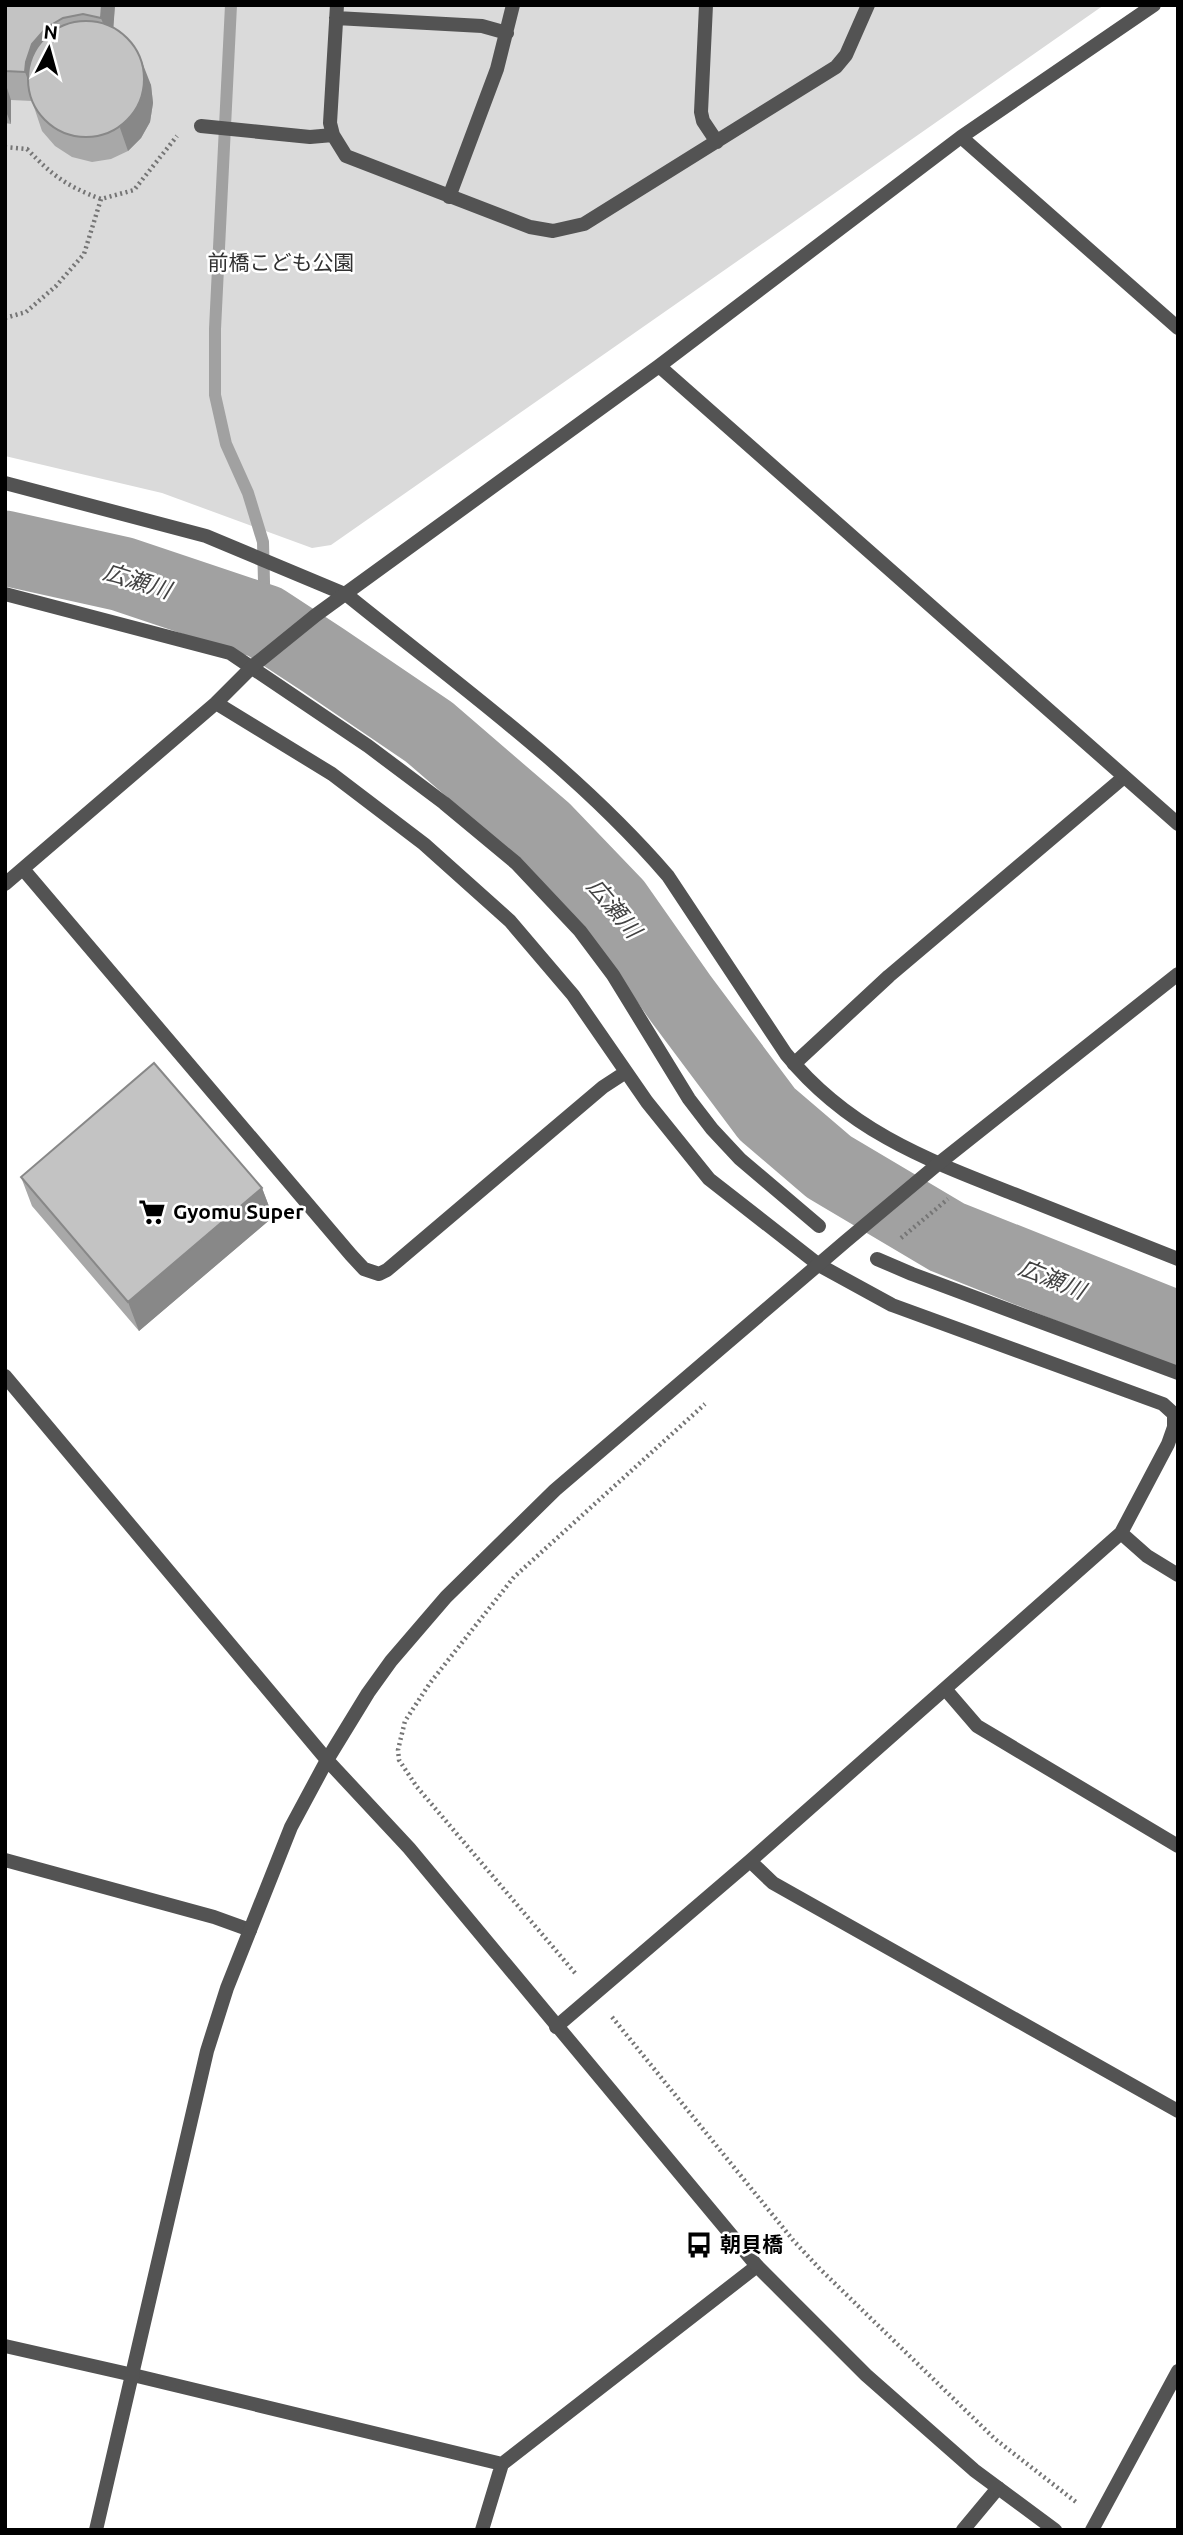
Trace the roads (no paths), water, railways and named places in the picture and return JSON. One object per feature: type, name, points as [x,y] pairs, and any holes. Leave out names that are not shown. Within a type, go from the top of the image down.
[{"type":"street","points":[[449,197],[497,69],[513,5]]},
{"type":"street","points":[[706,5],[701,111],[703,121],[717,142]]},
{"type":"street","points":[[507,33],[482,26],[337,11],[330,123],[333,135],[346,156],[530,227],[553,231],[569,229],[584,224],[836,67],[855,38],[868,5]]},
{"type":"street","points":[[5,884],[216,703],[258,662],[316,615],[659,366],[961,138],[1154,5]]},
{"type":"street","points":[[201,126],[310,136],[333,135]]},
{"type":"street","points":[[961,138],[1178,328]]},
{"type":"street","points":[[659,366],[1178,824]]},
{"type":"street","points":[[5,484],[206,536],[346,595],[549,757],[648,852],[668,876],[794,1064],[838,1107],[878,1135],[938,1164],[1178,1259]]},
{"type":"street","points":[[5,594],[258,662],[444,803],[516,863],[580,931],[613,975],[689,1099],[712,1129],[740,1159],[818,1226]]},
{"type":"street","points":[[216,703],[332,774],[424,844],[510,920],[573,995],[647,1102],[709,1179],[820,1265],[892,1305],[1163,1404],[1174,1414],[1174,1427],[1121,1533],[946,1690],[556,2027]]},
{"type":"street","points":[[794,1064],[889,976],[1124,776]]},
{"type":"street","points":[[23,869],[364,1269],[379,1274],[387,1270],[603,1087],[626,1072]]},
{"type":"street","points":[[96,2530],[207,2051],[227,1988],[291,1827],[327,1760],[368,1693],[391,1661],[446,1597],[555,1490],[938,1164],[1178,974]]},
{"type":"street","points":[[877,1259],[1178,1373]]},
{"type":"street","points":[[5,1376],[327,1760],[409,1848],[757,2266],[866,2375],[974,2470],[1055,2530]]},
{"type":"street","points":[[1121,1533],[1147,1556],[1178,1575]]},
{"type":"street","points":[[946,1690],[977,1726],[1178,1846]]},
{"type":"street","points":[[5,1860],[214,1917],[250,1930]]},
{"type":"street","points":[[750,1861],[773,1883],[1178,2111]]},
{"type":"street","points":[[481,2530],[502,2464],[757,2266]]},
{"type":"street","points":[[5,2346],[502,2464]]},
{"type":"street","points":[[1091,2530],[1178,2371]]},
{"type":"street","points":[[963,2530],[998,2488]]},
{"type":"waterway","points":[[231,5],[215,329],[215,395],[226,444],[248,493],[263,542],[265,622]]},
{"type":"waterway","name":"広瀬川","points":[[5,548],[122,574],[265,622],[323,660],[429,732],[544,831],[615,905],[767,1114],[829,1167],[947,1237],[1178,1329]]},
{"type":"place","name":"Gyomu Super","points":[[152,1212]]},
{"type":"place","name":"朝貝橋","points":[[699,2245]]},
{"type":"park label","name":"前橋こども公園","points":[[281,263]]}]
